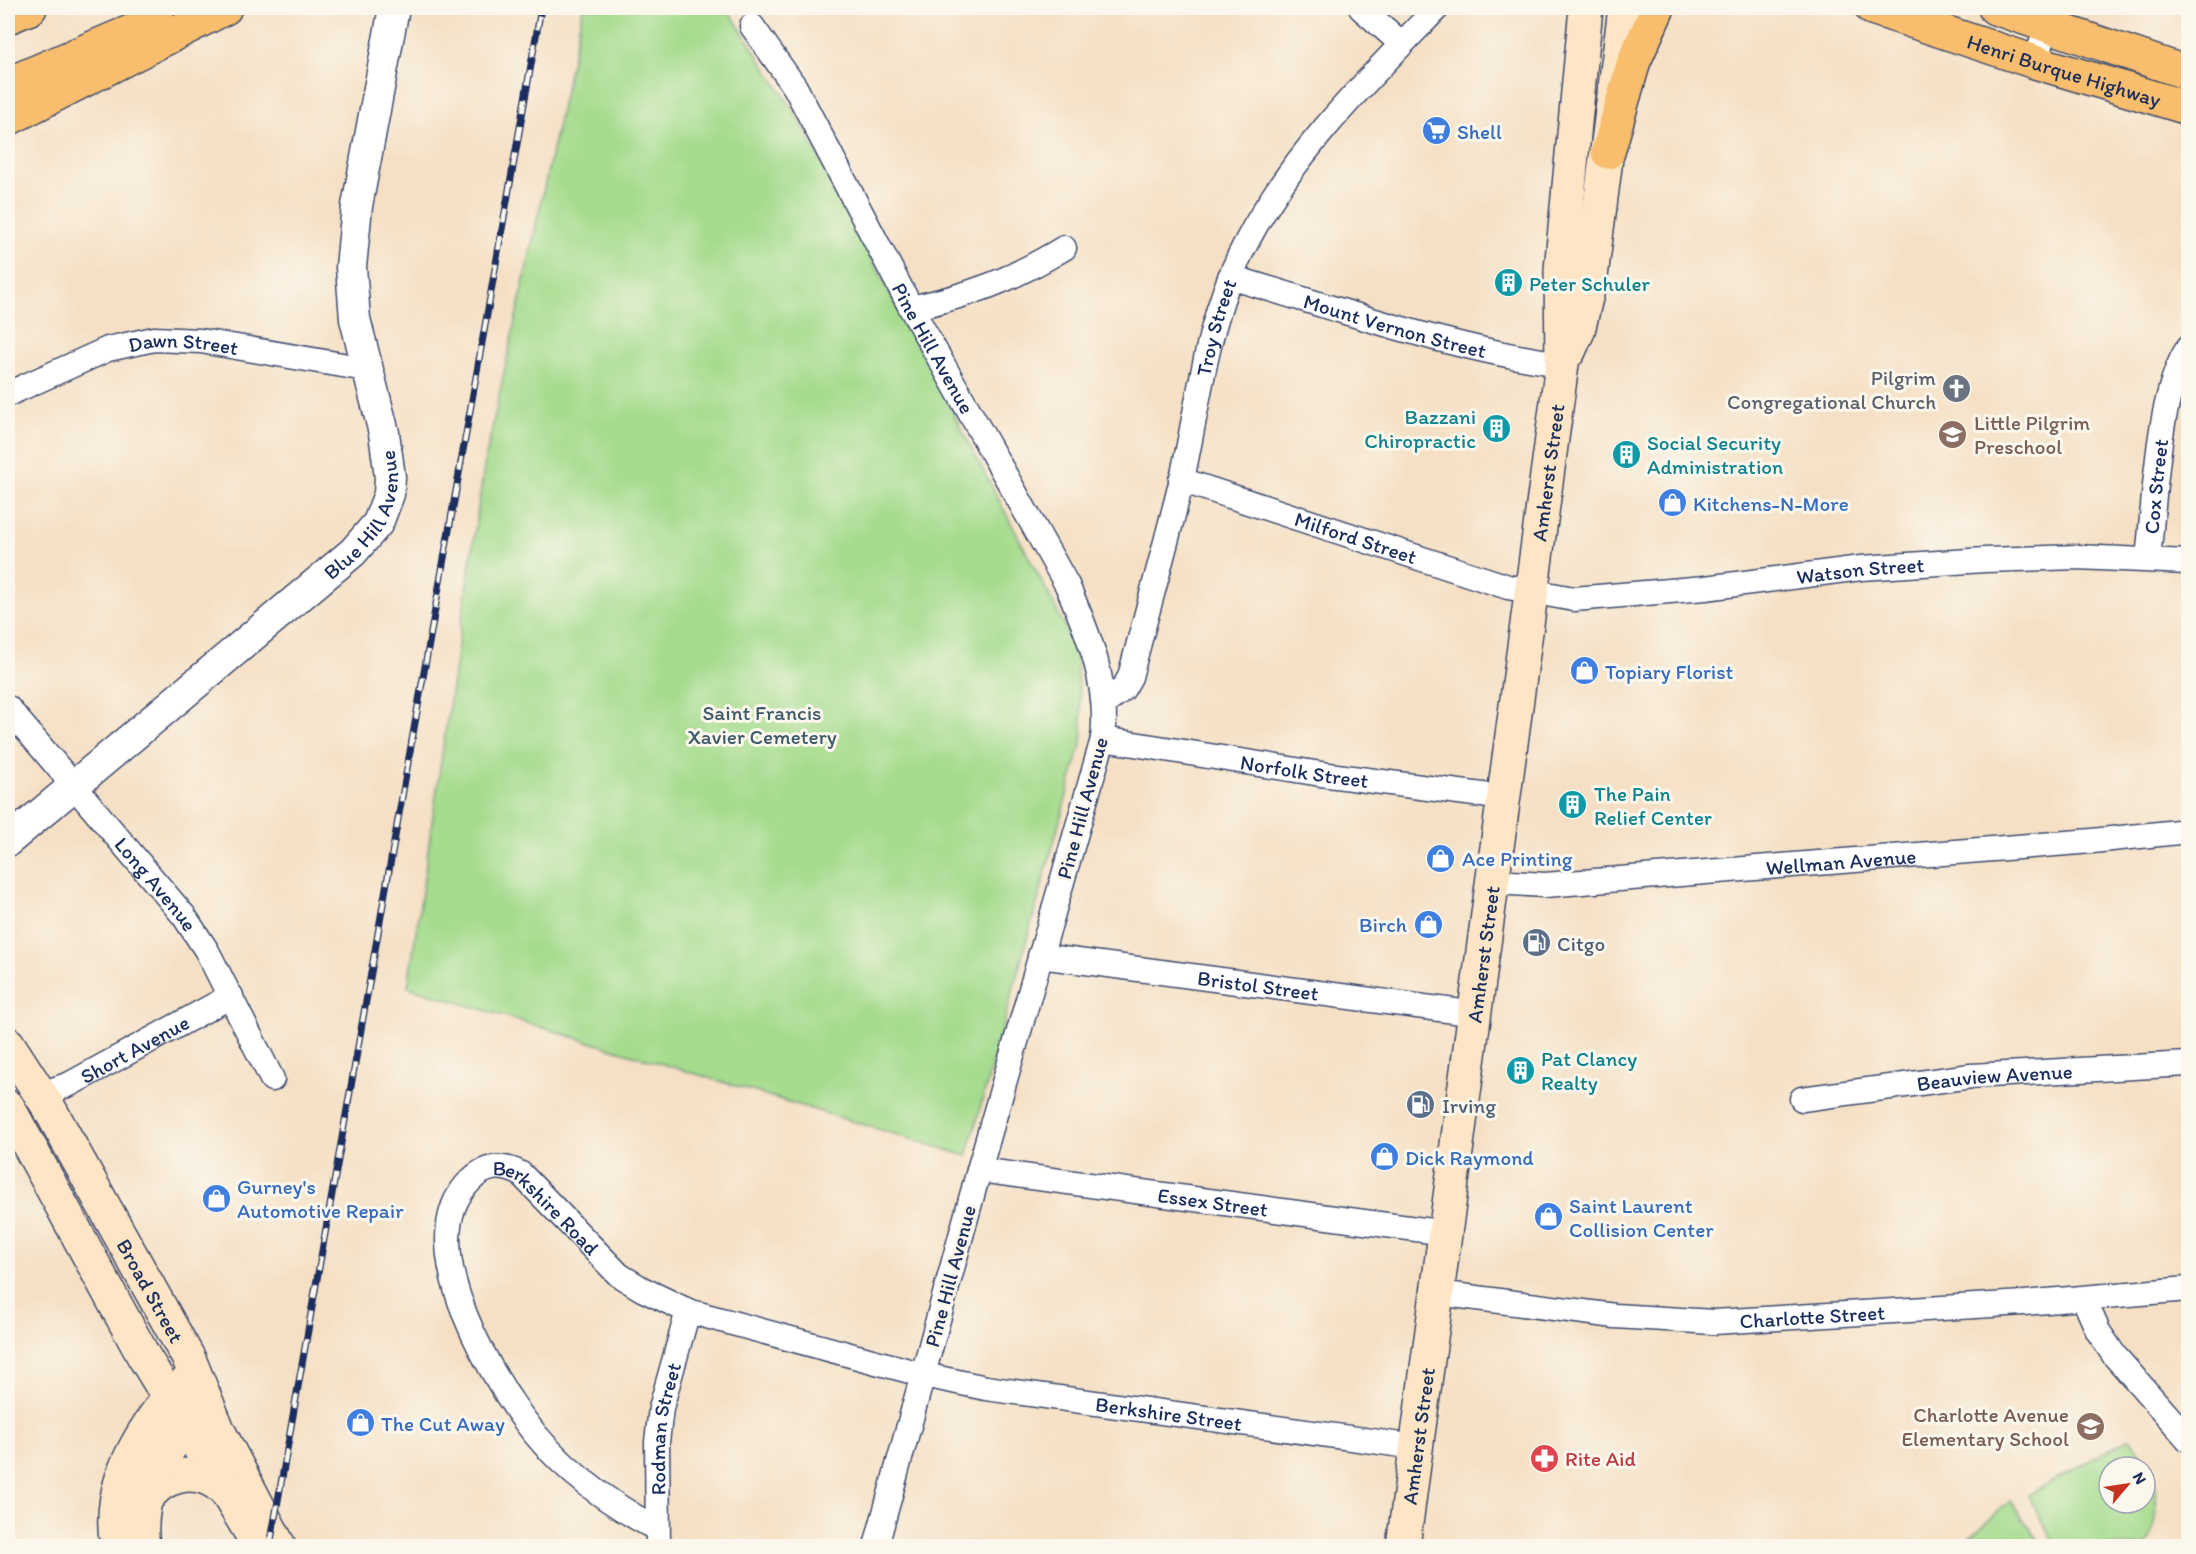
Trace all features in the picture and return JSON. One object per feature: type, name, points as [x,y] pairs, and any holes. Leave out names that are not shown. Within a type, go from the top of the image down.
[{"type":"main road","points":[[8,17],[30,8]]},
{"type":"main road","points":[[8,84],[186,8]]},
{"type":"main road","points":[[8,119],[225,8]]},
{"type":"main road","name":"Amherst Street","points":[[1403,1546],[1477,1014],[1563,364],[1562,270],[1586,8]]},
{"type":"main road","name":"Amherst Street","points":[[1563,364],[1578,331],[1587,296],[1608,152],[1625,8]]},
{"type":"main road","points":[[1608,152],[1634,61],[1658,8]]},
{"type":"main road","name":"Henri Burque Highway","points":[[1872,8],[2035,62],[2188,108]]},
{"type":"main road","name":"Henri Burque Highway","points":[[1995,8],[2051,16],[2188,73]]},
{"type":"main road","name":"Broad Street","points":[[8,1044],[37,1088],[204,1391],[219,1432],[279,1546]]},
{"type":"main road","name":"Broad Street","points":[[8,1107],[168,1398],[221,1487],[261,1546]]},
{"type":"main road","points":[[117,1546],[115,1506],[126,1464],[168,1398],[185,1385],[204,1391],[185,1425],[154,1471],[144,1502],[141,1522],[143,1546]]},
{"type":"main road","points":[[144,1502],[164,1482],[187,1474],[205,1476],[221,1487]]},
{"type":"street","name":"Blue Hill Avenue","points":[[8,840],[353,552],[374,528],[389,494],[390,477],[384,433],[366,369],[353,301],[353,240],[394,8]]},
{"type":"street","points":[[1361,8],[1402,44]]},
{"type":"street","name":"Troy Street","points":[[1104,704],[1124,688],[1130,677],[1181,480],[1213,335],[1230,277],[1244,246],[1282,182],[1402,44],[1437,8]]},
{"type":"street","points":[[2035,62],[2051,16]]},
{"type":"street","name":"Pine Hill Avenue","points":[[752,26],[795,87],[911,308],[1067,585],[1087,631],[1098,666],[1104,704],[1103,739],[979,1170],[876,1546]]},
{"type":"street","points":[[911,308],[980,291],[1029,269],[1064,248]]},
{"type":"street","name":"Mount Vernon Street","points":[[1230,277],[1425,334],[1525,358],[1563,364]]},
{"type":"street","name":"Dawn Street","points":[[8,394],[108,349],[154,339],[201,341],[366,369]]},
{"type":"street","name":"Cox Street","points":[[2148,558],[2165,410],[2177,366],[2188,348]]},
{"type":"street","name":"Milford Street","points":[[1181,480],[1532,593]]},
{"type":"street","name":"Watson Street","points":[[1532,593],[1574,598],[1617,597],[1884,567],[1985,560],[2148,558],[2188,562]]},
{"type":"street","name":"Long Avenue","points":[[8,708],[184,916],[231,996],[272,1079]]},
{"type":"street","name":"Norfolk Street","points":[[1103,739],[1332,776],[1505,798]]},
{"type":"street","name":"Wellman Avenue","points":[[1494,882],[1545,885],[2091,841],[2188,831]]},
{"type":"street","name":"Bristol Street","points":[[1040,956],[1477,1014]]},
{"type":"street","name":"Short Avenue","points":[[37,1088],[50,1091],[70,1084],[231,996]]},
{"type":"street","name":"Beauview Avenue","points":[[1802,1099],[1971,1076],[2188,1064]]},
{"type":"street","name":"Berkshire Road","points":[[658,1538],[616,1507],[556,1457],[522,1418],[504,1390],[465,1317],[456,1294],[451,1271],[449,1247],[451,1223],[457,1202],[467,1184],[479,1172],[494,1167],[508,1167],[521,1174],[619,1275],[688,1311],[924,1375]]},
{"type":"street","name":"Essex Street","points":[[979,1170],[1446,1233]]},
{"type":"street","name":"Charlotte Street","points":[[1438,1293],[1675,1322],[1714,1322],[2084,1299],[2188,1288]]},
{"type":"street","points":[[2084,1299],[2098,1331],[2114,1355],[2188,1439]]},
{"type":"street","name":"Rodman Street","points":[[658,1538],[657,1442],[662,1408],[688,1311]]},
{"type":"street","name":"Berkshire Street","points":[[924,1375],[1031,1395],[1416,1447]]},
{"type":"green space","name":"Saint Francis Xavier Cemetery","points":[[583,8],[727,8],[797,116],[1075,645],[1083,737],[967,1156],[408,987],[485,461]]},
{"type":"green space","points":[[2130,1438],[2142,1455],[2100,1455]]},
{"type":"green space","points":[[2097,1456],[2097,1515],[2155,1515],[2146,1546],[2056,1546],[2028,1495]]},
{"type":"green space","points":[[2010,1501],[2043,1546],[1960,1546]]},
{"type":"railway","points":[[270,1546],[541,8]]},
{"type":"place","name":"Shell","points":[[1436,131]]},
{"type":"place","name":"Peter Schuler","points":[[1508,283]]},
{"type":"place","name":"Pilgrim Congregational Church","points":[[1957,389]]},
{"type":"place","name":"Bazzani Chiropractic","points":[[1497,428]]},
{"type":"place","name":"Little Pilgrim Preschool","points":[[1953,434]]},
{"type":"place","name":"Social Security Administration","points":[[1626,454]]},
{"type":"place","name":"Kitchens-N-More","points":[[1672,503]]},
{"type":"place","name":"Topiary Florist","points":[[1584,671]]},
{"type":"place","name":"The Pain Relief Center","points":[[1573,805]]},
{"type":"place","name":"Ace Printing","points":[[1441,858]]},
{"type":"place","name":"Birch","points":[[1428,924]]},
{"type":"place","name":"Citgo","points":[[1536,943]]},
{"type":"place","name":"Pat Clancy Realty","points":[[1520,1070]]},
{"type":"place","name":"Irving","points":[[1421,1105]]},
{"type":"place","name":"Dick Raymond","points":[[1384,1157]]},
{"type":"place","name":"Gurney's Automotive Repair","points":[[216,1198]]},
{"type":"place","name":"Saint Laurent Collision Center","points":[[1548,1217]]},
{"type":"place","name":"The Cut Away","points":[[360,1423]]},
{"type":"place","name":"Charlotte Avenue Elementary School","points":[[2090,1426]]},
{"type":"place","name":"Rite Aid","points":[[1544,1458]]}]
